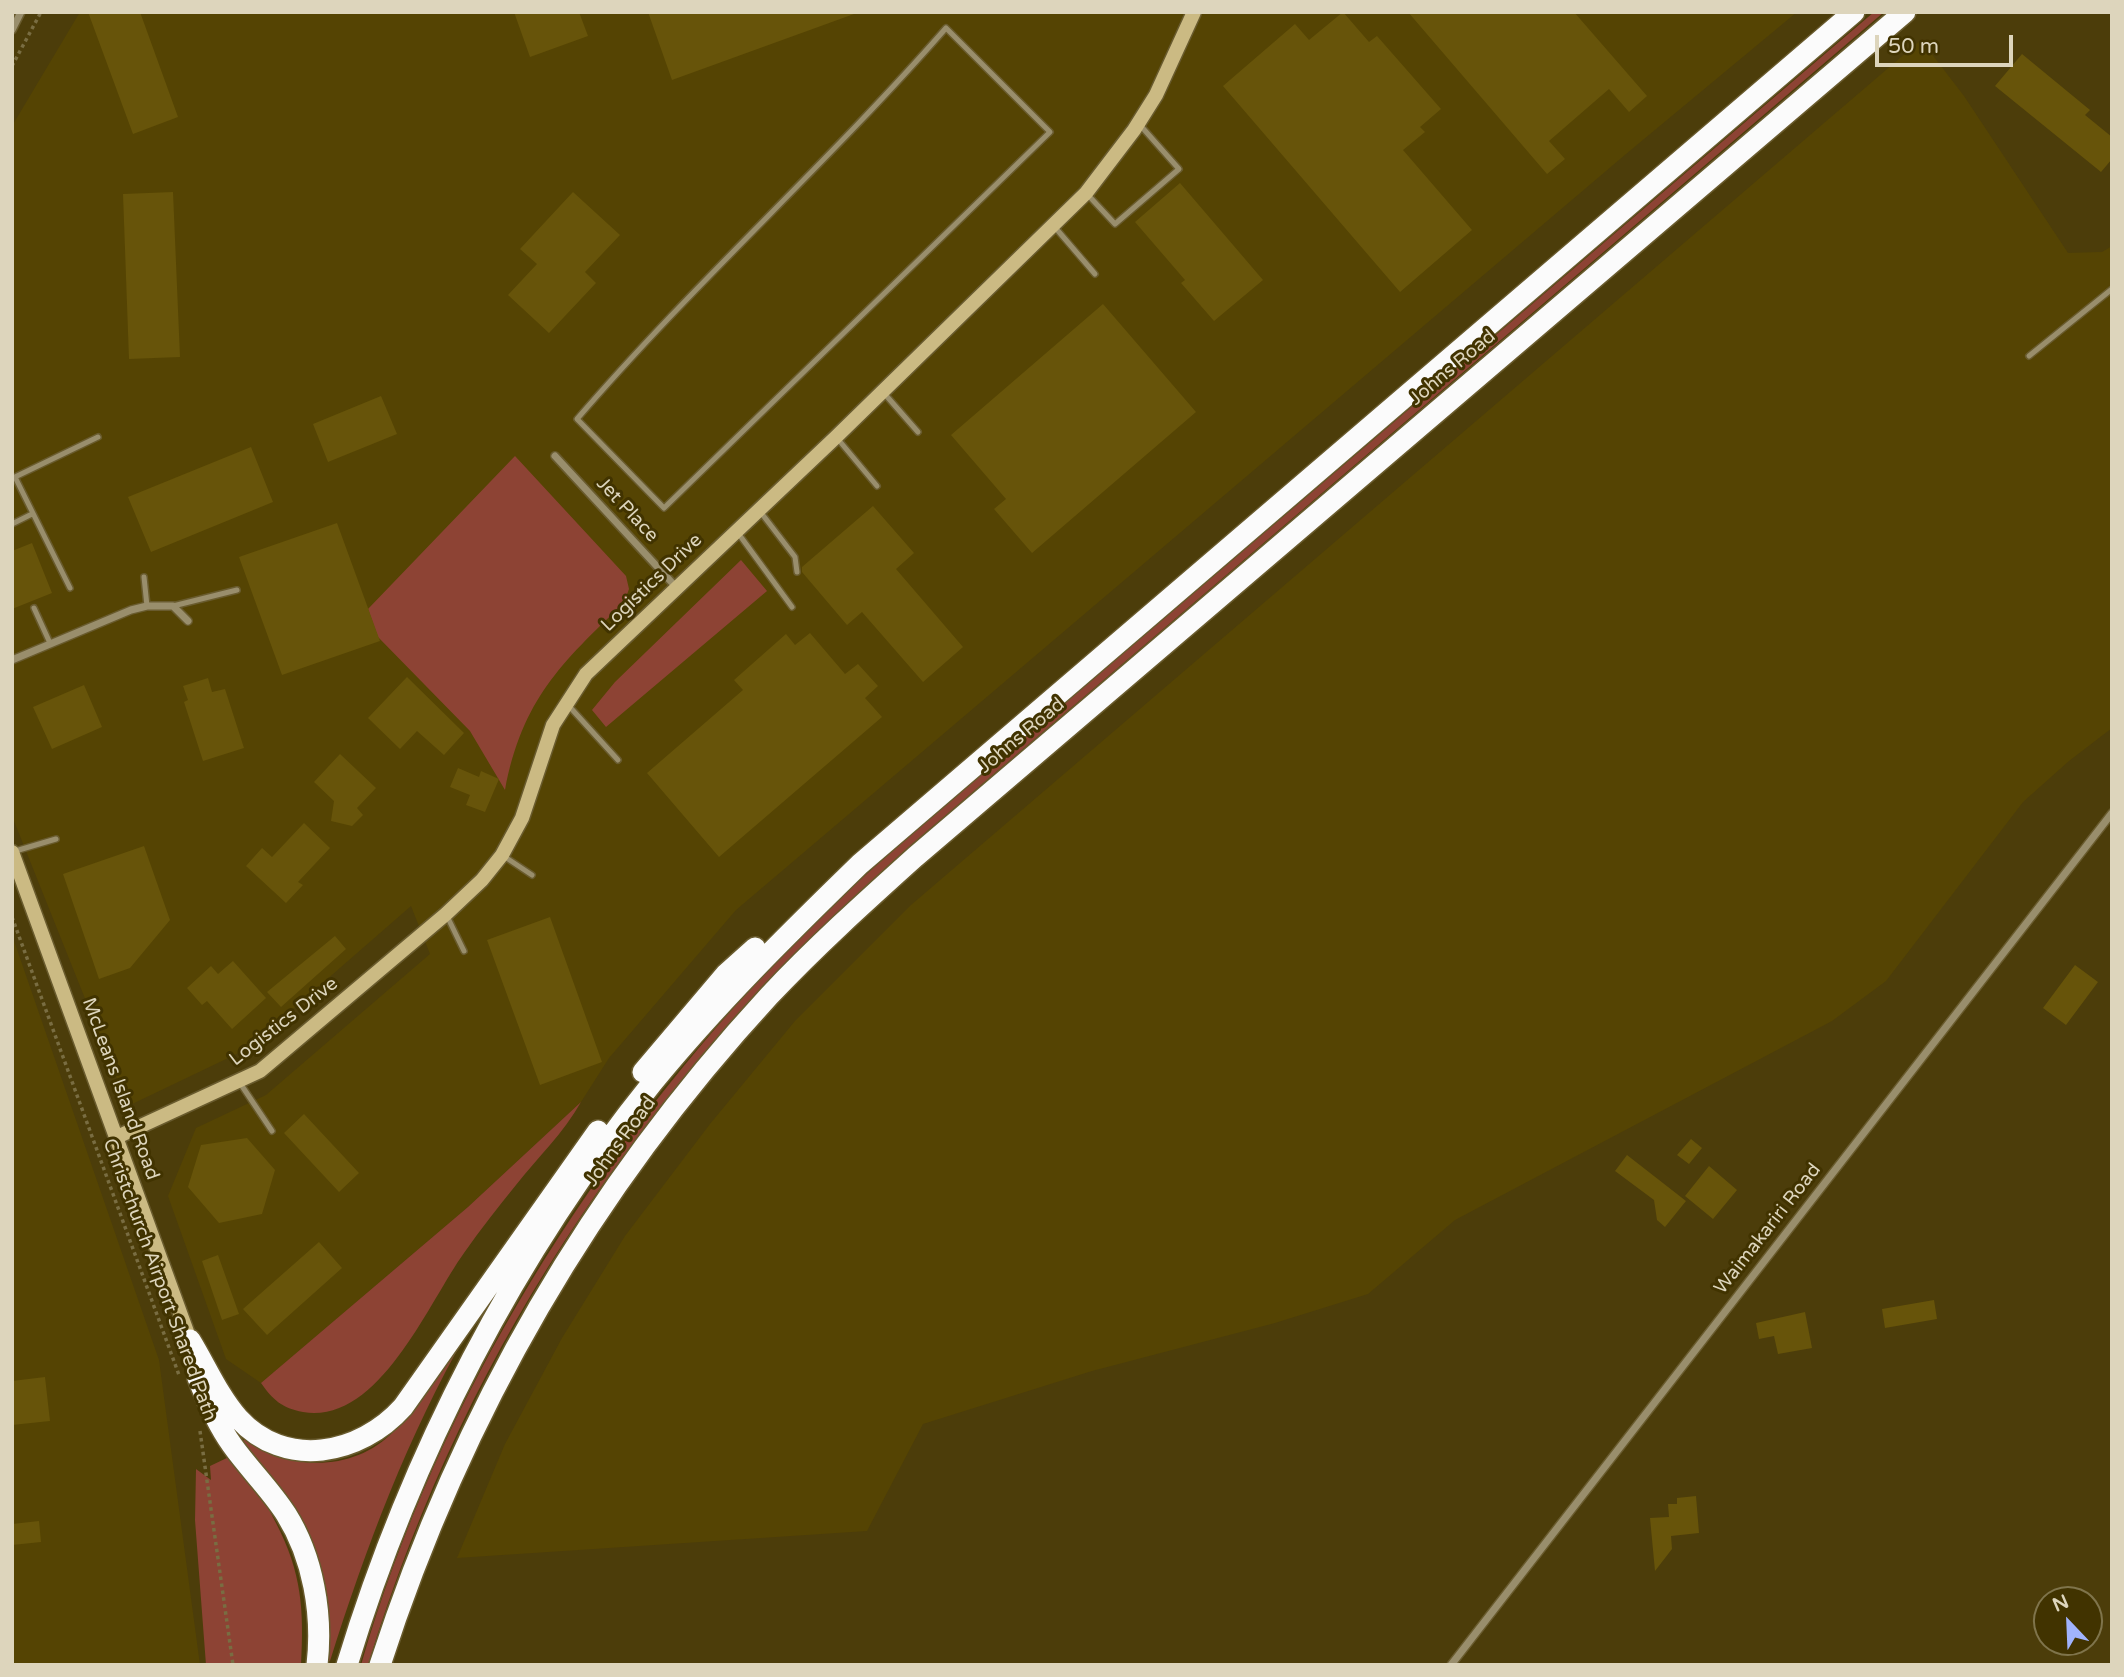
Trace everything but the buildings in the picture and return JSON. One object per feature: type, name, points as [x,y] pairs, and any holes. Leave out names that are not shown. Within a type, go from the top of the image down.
[{"type":"highway","name":"Johns Road","points":[[347,1665],[394,1531],[424,1458],[470,1364],[531,1256],[609,1139],[662,1072],[764,956],[860,864],[1854,12]]},
{"type":"highway","name":"Johns Road","points":[[380,1665],[409,1581],[449,1481],[534,1313],[596,1214],[637,1156],[676,1105],[770,996],[915,857],[1905,12]]},
{"type":"highway","points":[[190,1340],[229,1407],[248,1427],[268,1442],[295,1450],[318,1451],[354,1444],[371,1435],[391,1420],[408,1400],[578,1159],[672,1036],[726,974],[788,919],[860,864]]},
{"type":"highway","points":[[190,1340],[195,1371],[219,1426],[285,1513],[297,1534],[313,1583],[317,1608],[317,1665]]},
{"type":"street","points":[[12,30],[22,12]]},
{"type":"street","name":"Logistics Drive","points":[[117,1137],[240,1083],[281,1054],[446,914],[502,855],[522,818],[545,746],[566,703],[586,674],[757,508],[836,437],[1086,192],[1139,123],[1177,54],[1194,12]]},
{"type":"street","name":"Jet Place","points":[[555,456],[676,587]]},
{"type":"street","points":[[12,660],[147,606],[173,606],[188,621]]},
{"type":"street","name":"Waimakariri Road","points":[[1451,1665],[2112,813]]},
{"type":"street","name":"McLeans Island Road","points":[[12,852],[190,1340]]},
{"type":"lane","points":[[946,28],[1050,132],[664,508],[577,419],[670,316],[826,157],[946,28]]},
{"type":"lane","points":[[1086,192],[1115,224],[1179,169],[1139,123]]},
{"type":"lane","points":[[1053,225],[1095,274]]},
{"type":"lane","points":[[2029,356],[2112,289]]},
{"type":"lane","points":[[883,391],[918,432]]},
{"type":"lane","points":[[70,588],[14,477],[98,437]]},
{"type":"lane","points":[[836,437],[877,486]]},
{"type":"lane","points":[[757,508],[795,557],[797,572]]},
{"type":"lane","points":[[12,524],[32,514]]},
{"type":"lane","points":[[736,530],[792,607]]},
{"type":"lane","points":[[144,577],[147,606]]},
{"type":"lane","points":[[173,606],[237,590]]},
{"type":"lane","points":[[34,608],[50,643]]},
{"type":"lane","points":[[566,703],[618,760]]},
{"type":"lane","points":[[12,852],[56,839]]},
{"type":"lane","points":[[502,855],[532,875]]},
{"type":"lane","points":[[446,914],[464,951]]},
{"type":"lane","points":[[240,1083],[271,1131]]},
{"type":"path","points":[[12,66],[41,12]]},
{"type":"path","name":"Christchurch Airport Shared Path","points":[[12,917],[183,1384]]},
{"type":"path","name":"Christchurch Airport Shared Path","points":[[197,1420],[233,1665]]},
{"type":"shaded area","points":[[80,12],[1797,12],[736,910],[609,1058],[581,1102],[468,1207],[261,1383],[226,1359],[168,1196],[196,1128],[266,1095],[430,954],[411,906],[247,1049],[128,1106],[12,816],[12,126]]},
{"type":"shaded area","points":[[1874,12],[1884,12],[912,844],[819,931],[732,1022],[653,1117],[582,1216],[517,1319],[460,1428],[410,1544],[368,1665],[361,1665],[394,1565],[434,1467],[479,1373],[531,1282],[588,1194],[650,1109],[716,1028],[787,950],[831,906],[907,838]]},
{"type":"shaded area","points":[[1921,40],[1964,96],[2068,253],[2102,252],[2112,246],[2112,728],[2069,761],[2023,802],[1886,981],[1832,1021],[1455,1220],[1368,1294],[1275,1323],[1092,1371],[923,1424],[867,1531],[457,1558],[505,1444],[562,1338],[625,1236],[710,1124],[795,1021],[911,905]]},
{"type":"shaded area","points":[[515,456],[626,576],[629,589],[624,603],[581,645],[547,685],[522,731],[505,790],[470,731],[378,637],[368,609]]},
{"type":"shaded area","points":[[741,560],[767,591],[606,727],[592,710],[615,682]]},
{"type":"shaded area","points":[[12,935],[159,1360],[200,1665],[12,1665]]},
{"type":"shaded area","points":[[581,1102],[558,1135],[476,1236],[417,1329],[378,1381],[355,1400],[330,1411],[303,1412],[284,1406],[270,1394],[261,1383],[468,1207]]},
{"type":"shaded area","points":[[468,1331],[407,1451],[358,1576],[330,1661],[326,1660],[326,1606],[241,1442],[246,1439],[263,1450],[301,1462],[321,1463],[360,1454],[378,1444],[405,1420]]},
{"type":"shaded area","points":[[229,1457],[265,1501],[285,1541],[299,1592],[301,1665],[206,1665],[195,1520],[196,1469],[211,1480],[210,1466]]}]
